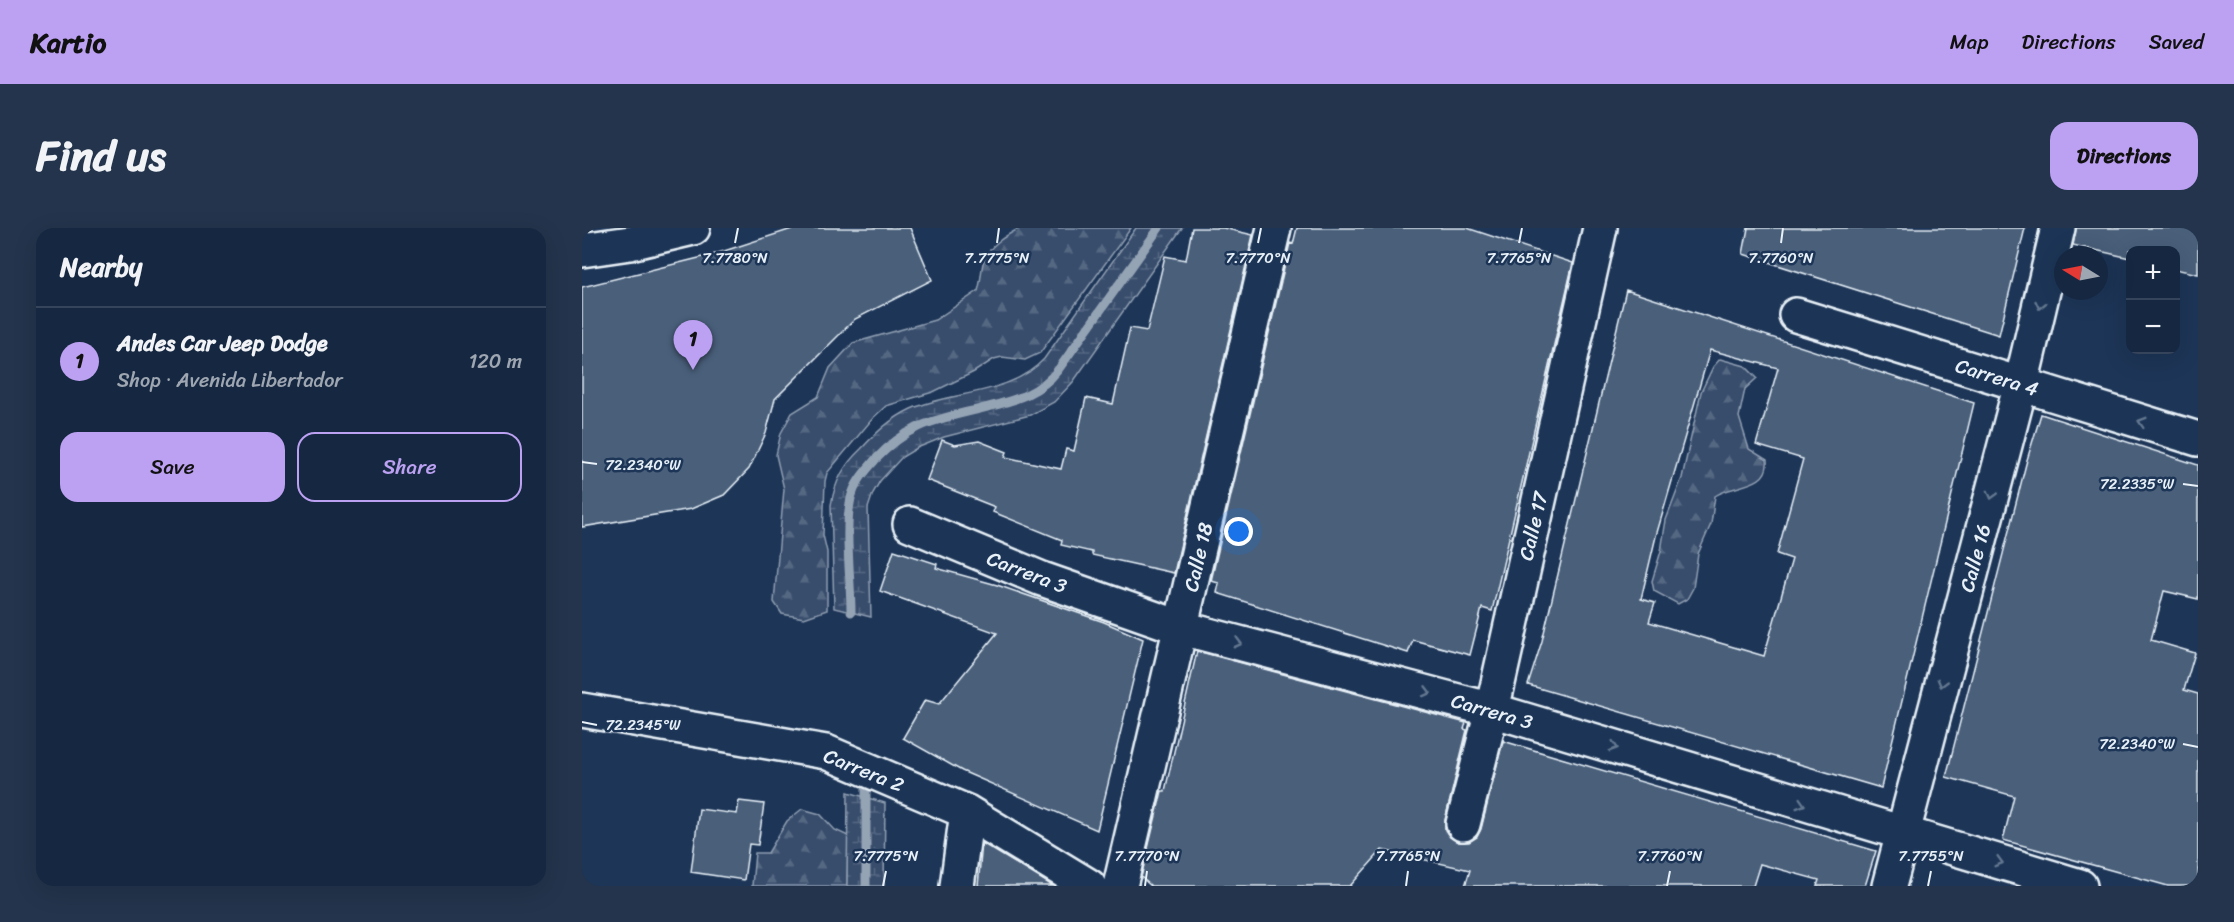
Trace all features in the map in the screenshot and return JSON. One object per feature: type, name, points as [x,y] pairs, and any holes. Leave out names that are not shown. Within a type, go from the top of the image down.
[{"type":"street","points":[[582,250],[630,243],[693,228]]},
{"type":"street","name":"Calle 18","points":[[1120,886],[1274,228]]},
{"type":"street","name":"Calle 16","points":[[1889,886],[2021,384],[2058,228]]},
{"type":"street","name":"Calle 17","points":[[1463,824],[1492,710],[1592,230]]},
{"type":"street","name":"Carrera 4","points":[[1796,315],[2198,439]]},
{"type":"street","name":"Carrera 3","points":[[910,524],[1042,579],[1182,628],[1492,710],[2080,886]]},
{"type":"street","name":"Carrera 2","points":[[582,710],[826,752],[967,812],[1089,886]]},
{"type":"street","points":[[957,886],[967,812]]},
{"type":"green space","points":[[1020,228],[1131,228],[1040,353],[1025,360],[1002,357],[994,359],[974,372],[933,392],[886,406],[874,417],[827,473],[825,481],[823,535],[827,552],[827,610],[804,618],[782,614],[774,602],[784,489],[776,455],[781,433],[792,413],[818,397],[830,368],[853,343],[935,320],[978,291],[983,263],[989,251],[998,242]]},
{"type":"green space","points":[[1136,228],[1182,228],[1073,382],[1054,402],[1030,415],[944,437],[902,457],[880,481],[868,508],[871,617],[834,608],[831,505],[841,474],[850,461],[884,426],[911,409],[999,386],[1031,371],[1044,359]]},
{"type":"green space","points":[[1720,359],[1745,366],[1757,378],[1745,389],[1739,417],[1749,449],[1767,460],[1766,469],[1756,481],[1715,496],[1711,524],[1698,554],[1693,588],[1687,599],[1678,604],[1654,591],[1652,581],[1661,551],[1666,520],[1682,478],[1701,392],[1713,367]]},
{"type":"green space","points":[[848,792],[885,803],[884,886],[847,886]]},
{"type":"green space","points":[[802,809],[820,814],[835,830],[848,836],[847,886],[752,886],[755,853],[768,853],[787,821]]},
{"type":"building","points":[[795,228],[910,228],[932,280],[855,319],[775,399],[766,433],[749,469],[724,495],[691,509],[582,527],[582,287],[715,254]]},
{"type":"building","points":[[1192,228],[1223,228],[1253,235],[1174,573],[1092,555],[1092,552],[1061,545],[1062,540],[993,512],[995,507],[927,480],[942,440],[955,445],[979,441],[1007,452],[1005,457],[1061,469],[1066,449],[1074,451],[1086,398],[1113,404],[1130,328],[1147,331],[1165,256],[1186,260]]},
{"type":"building","points":[[1297,228],[1467,228],[1573,263],[1492,611],[1482,608],[1470,655],[1413,640],[1408,653],[1217,593],[1219,583],[1211,581],[1290,243],[1293,244]]},
{"type":"building","points":[[1748,228],[2025,228],[1999,335],[1743,254]]},
{"type":"building","points":[[2076,228],[2198,228],[2198,274],[2180,270],[2180,246],[2126,246],[2126,257],[2108,253],[2108,246],[2073,245]]},
{"type":"building","points":[[1626,290],[1974,403],[1881,788],[1528,685],[1542,641]],"holes":[[[1710,350],[1778,368],[1756,445],[1803,459],[1777,554],[1792,559],[1764,656],[1649,622],[1655,603],[1641,599],[1656,536]]]},
{"type":"building","points":[[2041,414],[2198,465],[2198,599],[2164,591],[2151,640],[2195,653],[2184,690],[2198,694],[2198,886],[2168,886],[2003,840],[2014,796],[1946,777],[2027,460]]},
{"type":"building","points":[[894,550],[937,564],[936,568],[997,585],[1104,622],[1143,639],[1097,830],[962,771],[903,738],[925,700],[939,704],[997,633],[880,591]]},
{"type":"building","points":[[1197,651],[1466,723],[1464,729],[1467,730],[1445,820],[1445,830],[1458,842],[1469,842],[1477,837],[1481,829],[1503,741],[1876,851],[1865,886],[1817,886],[1819,880],[1760,864],[1753,886],[1465,886],[1470,870],[1382,850],[1350,886],[1151,886],[1141,877],[1162,791],[1165,791]]},
{"type":"building","points":[[739,801],[764,804],[758,845],[749,844],[744,880],[691,872],[699,809],[737,814]]},
{"type":"building","points":[[982,843],[1053,886],[978,886]]},
{"type":"waterway","points":[[851,612],[849,510],[853,492],[864,473],[888,447],[914,430],[940,419],[1018,398],[1035,390],[1051,378],[1159,228]]},
{"type":"waterway","points":[[866,777],[866,886]]},
{"type":"place","name":"Andes Car Jeep Dodge","points":[[693,370]]}]
